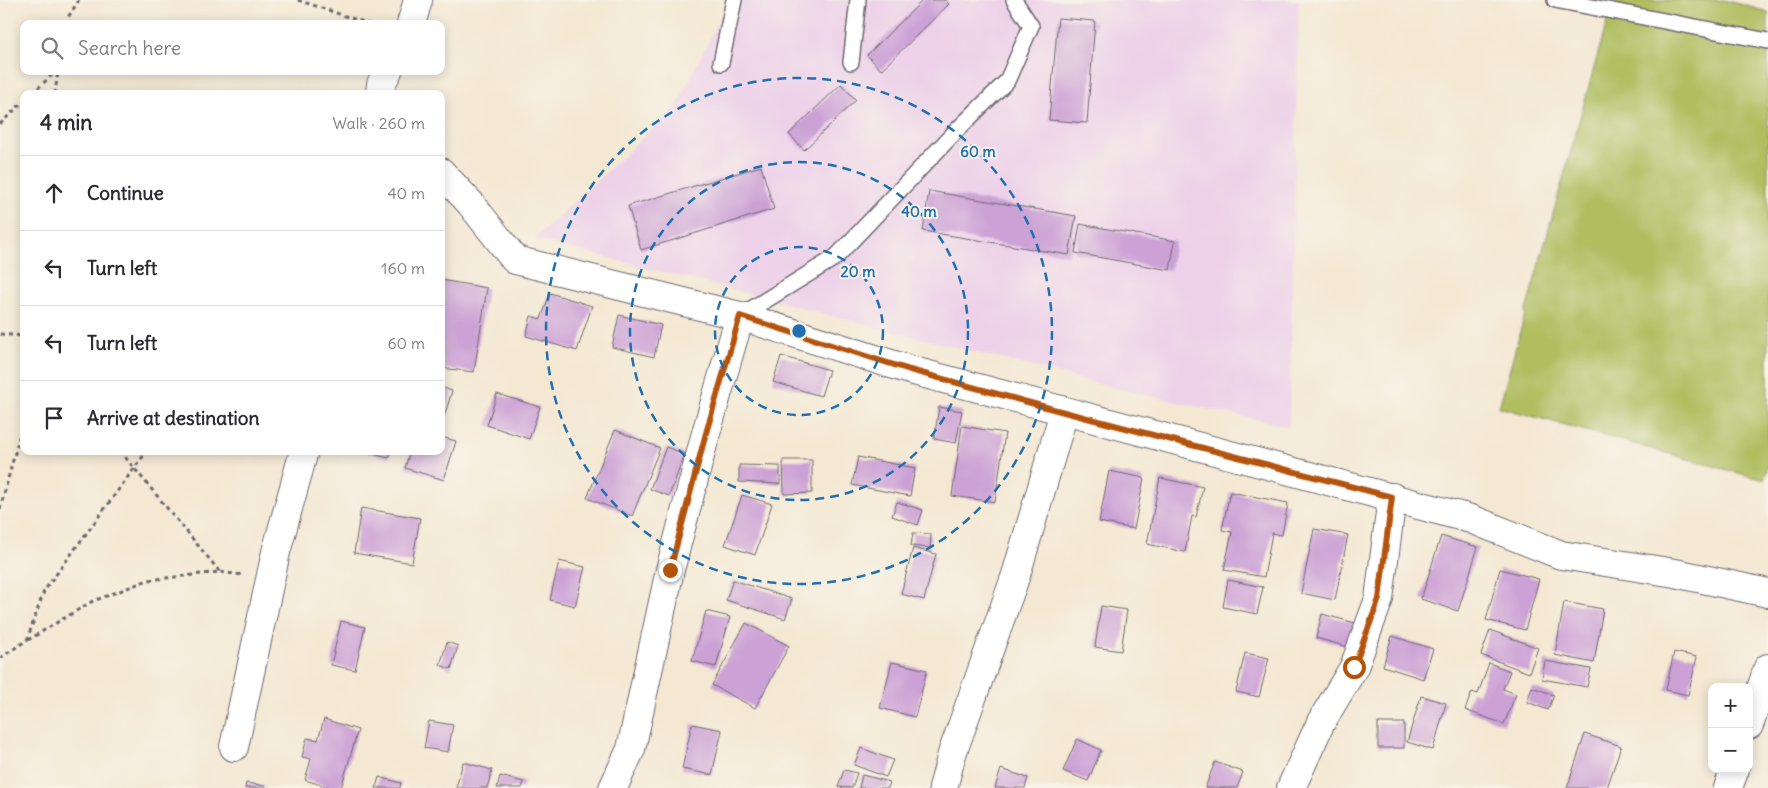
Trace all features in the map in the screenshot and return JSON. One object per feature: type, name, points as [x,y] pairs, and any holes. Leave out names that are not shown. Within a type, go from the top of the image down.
[{"type":"street","points":[[412,20],[418,0]]},
{"type":"street","points":[[445,176],[471,204],[515,260],[740,316],[910,370],[1471,519],[1561,555],[1675,573],[1768,594]]},
{"type":"street","points":[[613,788],[631,749],[670,570],[706,433],[740,316]]},
{"type":"street","points":[[943,788],[952,754],[1016,575],[1064,412]]},
{"type":"street","points":[[234,747],[270,578],[303,455]]},
{"type":"street","points":[[1292,788],[1321,722],[1354,667],[1379,599],[1392,497]]},
{"type":"street","points":[[1753,713],[1768,668]]},
{"type":"street","points":[[1728,788],[1734,773]]},
{"type":"lane","points":[[721,63],[734,0]]},
{"type":"lane","points":[[851,62],[858,0]]},
{"type":"lane","points":[[740,316],[836,257],[956,131],[1007,81],[1032,26],[1014,0]]},
{"type":"lane","points":[[1556,0],[1768,41]]},
{"type":"path","points":[[67,20],[79,0]]},
{"type":"path","points":[[298,0],[358,20]]},
{"type":"path","points":[[36,90],[53,75]]},
{"type":"path","points":[[55,90],[57,75]]},
{"type":"path","points":[[0,124],[20,105]]},
{"type":"path","points":[[0,334],[20,336]]},
{"type":"path","points":[[0,509],[20,434]]},
{"type":"path","points":[[124,455],[220,572]]},
{"type":"path","points":[[28,640],[44,591],[144,455]]},
{"type":"path","points":[[0,658],[91,602],[148,580],[220,572],[270,578]]},
{"type":"shaded area","points":[[729,0],[1299,0],[1289,427],[1115,388],[534,239],[676,107]]},
{"type":"green space","points":[[1613,0],[1724,0],[1768,12],[1768,466],[1764,480],[1499,407]]},
{"type":"building","points":[[923,0],[945,0],[949,4],[881,70],[867,55]]},
{"type":"building","points":[[1058,18],[1095,21],[1087,123],[1049,120]]},
{"type":"building","points":[[841,84],[856,100],[804,150],[789,134]]},
{"type":"building","points":[[761,166],[774,209],[641,250],[628,206]]},
{"type":"building","points":[[929,191],[1076,216],[1069,255],[923,231]]},
{"type":"building","points":[[1080,224],[1175,241],[1170,270],[1075,253]]},
{"type":"building","points":[[445,281],[487,288],[474,372],[445,368]]},
{"type":"building","points":[[550,293],[592,306],[577,351],[526,336],[531,316],[541,319]]},
{"type":"building","points":[[619,315],[661,325],[654,357],[612,347]]},
{"type":"building","points":[[781,356],[829,370],[821,396],[773,382]]},
{"type":"building","points":[[445,388],[452,391],[445,414]]},
{"type":"building","points":[[497,394],[540,407],[529,439],[487,425]]},
{"type":"building","points":[[939,407],[962,411],[956,443],[934,439]]},
{"type":"building","points":[[962,426],[1005,433],[995,502],[952,496]]},
{"type":"building","points":[[615,430],[660,448],[632,516],[587,498]]},
{"type":"building","points":[[445,438],[456,441],[444,480],[405,468],[409,455],[445,455]]},
{"type":"building","points":[[666,447],[685,454],[669,496],[650,489]]},
{"type":"building","points":[[376,455],[390,455],[389,458]]},
{"type":"building","points":[[858,457],[915,468],[910,496],[852,485]]},
{"type":"building","points":[[783,460],[812,460],[812,493],[784,494]]},
{"type":"building","points":[[739,465],[780,466],[780,484],[739,482]]},
{"type":"building","points":[[1109,471],[1144,478],[1134,529],[1099,522]]},
{"type":"building","points":[[1160,478],[1203,487],[1196,517],[1192,516],[1185,552],[1147,544]]},
{"type":"building","points":[[1230,492],[1288,503],[1282,535],[1272,533],[1264,577],[1224,570],[1232,532],[1222,530]]},
{"type":"building","points":[[742,495],[772,504],[755,555],[725,545]]},
{"type":"building","points":[[897,502],[923,510],[918,525],[892,516]]},
{"type":"building","points":[[361,508],[420,518],[412,563],[354,553]]},
{"type":"building","points":[[1314,529],[1348,535],[1335,600],[1301,593]]},
{"type":"building","points":[[913,533],[931,534],[930,548],[911,546]]},
{"type":"building","points":[[1441,536],[1478,547],[1458,611],[1421,599]]},
{"type":"building","points":[[913,548],[936,554],[924,600],[901,594]]},
{"type":"building","points":[[559,561],[585,567],[575,606],[550,600]]},
{"type":"building","points":[[1500,569],[1539,579],[1525,630],[1486,620]]},
{"type":"building","points":[[733,580],[792,599],[785,619],[726,600]]},
{"type":"building","points":[[1228,580],[1263,587],[1257,614],[1223,607]]},
{"type":"building","points":[[1564,602],[1603,609],[1594,663],[1555,655]]},
{"type":"building","points":[[1101,606],[1127,610],[1121,651],[1095,647]]},
{"type":"building","points":[[706,611],[730,617],[716,667],[692,661]]},
{"type":"building","points":[[1322,614],[1355,623],[1348,647],[1316,638]]},
{"type":"building","points":[[341,621],[365,627],[355,670],[331,665]]},
{"type":"building","points":[[746,623],[789,646],[755,708],[712,685]]},
{"type":"building","points":[[1490,630],[1538,648],[1529,673],[1481,655]]},
{"type":"building","points":[[1392,636],[1433,649],[1423,679],[1383,666]]},
{"type":"building","points":[[447,642],[458,646],[451,669],[440,665]]},
{"type":"building","points":[[1674,652],[1697,657],[1688,695],[1666,690]]},
{"type":"building","points":[[1245,653],[1269,658],[1259,697],[1236,692]]},
{"type":"building","points":[[1545,661],[1591,669],[1587,687],[1542,679]]},
{"type":"building","points":[[892,662],[927,670],[915,717],[880,708]]},
{"type":"building","points":[[1489,663],[1510,671],[1503,689],[1516,694],[1504,724],[1465,710],[1472,692],[1478,694]]},
{"type":"building","points":[[1532,687],[1554,695],[1548,710],[1527,702]]},
{"type":"building","points":[[1421,696],[1446,703],[1433,750],[1407,742]]},
{"type":"building","points":[[324,719],[358,730],[341,788],[332,788],[305,780],[311,759],[302,757],[307,738],[318,740]]},
{"type":"building","points":[[429,721],[453,725],[448,752],[424,748]]},
{"type":"building","points":[[1378,723],[1404,723],[1404,748],[1378,748]]},
{"type":"building","points":[[692,724],[722,730],[712,775],[682,769]]},
{"type":"building","points":[[1585,734],[1621,746],[1607,788],[1567,788]]},
{"type":"building","points":[[1077,739],[1101,750],[1088,781],[1063,771]]},
{"type":"building","points":[[861,748],[893,760],[886,777],[854,765]]},
{"type":"building","points":[[463,762],[492,770],[487,788],[456,788]]},
{"type":"building","points":[[1215,762],[1243,772],[1237,788],[1205,788]]},
{"type":"building","points":[[1001,769],[1028,778],[1025,788],[995,788]]},
{"type":"building","points":[[844,770],[857,773],[852,788],[838,787]]},
{"type":"building","points":[[862,775],[890,782],[888,788],[859,788]]},
{"type":"building","points":[[500,776],[524,782],[522,788],[497,788]]},
{"type":"building","points":[[379,777],[401,783],[400,788],[376,788]]},
{"type":"building","points":[[246,783],[265,786],[265,788],[245,788]]},
{"type":"route","points":[[670,570],[706,433],[740,316],[910,370],[1392,497],[1379,599],[1354,667]]}]
